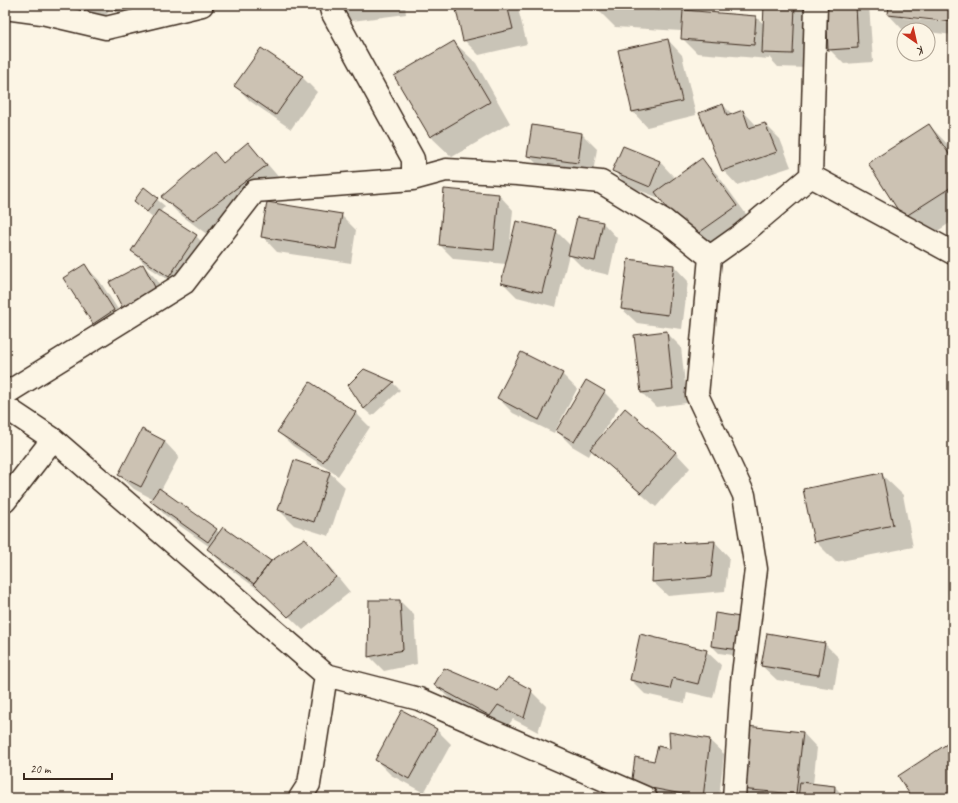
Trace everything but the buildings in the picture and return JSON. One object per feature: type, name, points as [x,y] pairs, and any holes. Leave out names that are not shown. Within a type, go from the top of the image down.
[{"type":"street","points":[[5,8],[42,13],[106,28],[202,5]]},
{"type":"street","points":[[330,5],[332,12],[413,159],[413,179]]},
{"type":"street","points":[[734,798],[742,682],[756,569],[744,496],[697,395],[710,257],[741,235],[811,176],[816,5]]},
{"type":"street","points":[[5,394],[184,283],[255,191],[413,179],[446,170],[518,174],[601,182],[665,221],[710,257]]},
{"type":"street","points":[[811,176],[953,254]]},
{"type":"street","points":[[5,407],[54,439],[326,675],[419,699],[646,798]]},
{"type":"street","points":[[5,501],[54,439]]},
{"type":"street","points":[[300,798],[309,784],[326,675]]}]
